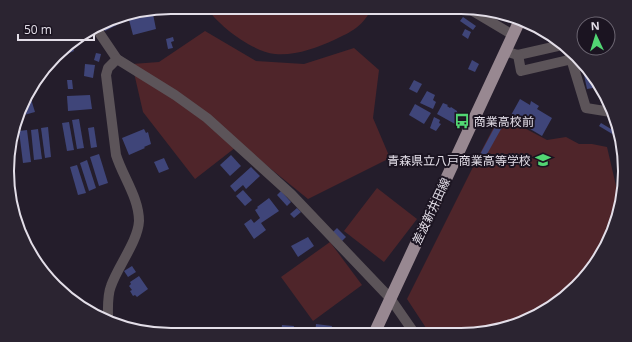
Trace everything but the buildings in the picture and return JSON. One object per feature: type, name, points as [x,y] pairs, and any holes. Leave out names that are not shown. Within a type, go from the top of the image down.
[{"type":"main road","name":"差波新井田線","points":[[377,328],[518,25]]},
{"type":"street","points":[[479,15],[513,35]]},
{"type":"street","points":[[98,32],[117,60],[175,94],[208,118],[291,194],[390,298],[411,328]]},
{"type":"street","points":[[505,52],[518,55],[557,46]]},
{"type":"street","points":[[518,55],[521,71],[570,58]]},
{"type":"street","points":[[108,315],[110,287],[136,236],[139,222],[135,200],[116,155],[106,75],[108,68],[117,60]]},
{"type":"street","points":[[573,61],[586,108],[606,111]]},
{"type":"shaded area","points":[[212,14],[369,14],[361,24],[346,34],[313,48],[290,54],[275,54],[256,48],[236,36]]},
{"type":"shaded area","points":[[205,31],[256,61],[304,64],[354,48],[379,70],[373,118],[390,158],[308,199],[240,144],[195,179],[143,112],[132,64],[159,62]]},
{"type":"shaded area","name":"青森県立八戸商業高等学校","points":[[500,115],[547,140],[566,137],[579,144],[592,144],[607,147],[617,190],[613,212],[602,240],[586,267],[557,296],[540,307],[511,320],[492,325],[471,328],[426,328],[407,299]]},
{"type":"shaded area","points":[[377,188],[417,219],[384,262],[344,231]]},
{"type":"shaded area","points":[[330,242],[362,285],[313,321],[281,277]]},
{"type":"place","name":"商業高校前","points":[[462,121]]},
{"type":"place","name":"青森県立八戸商業高等学校","points":[[543,160]]}]
